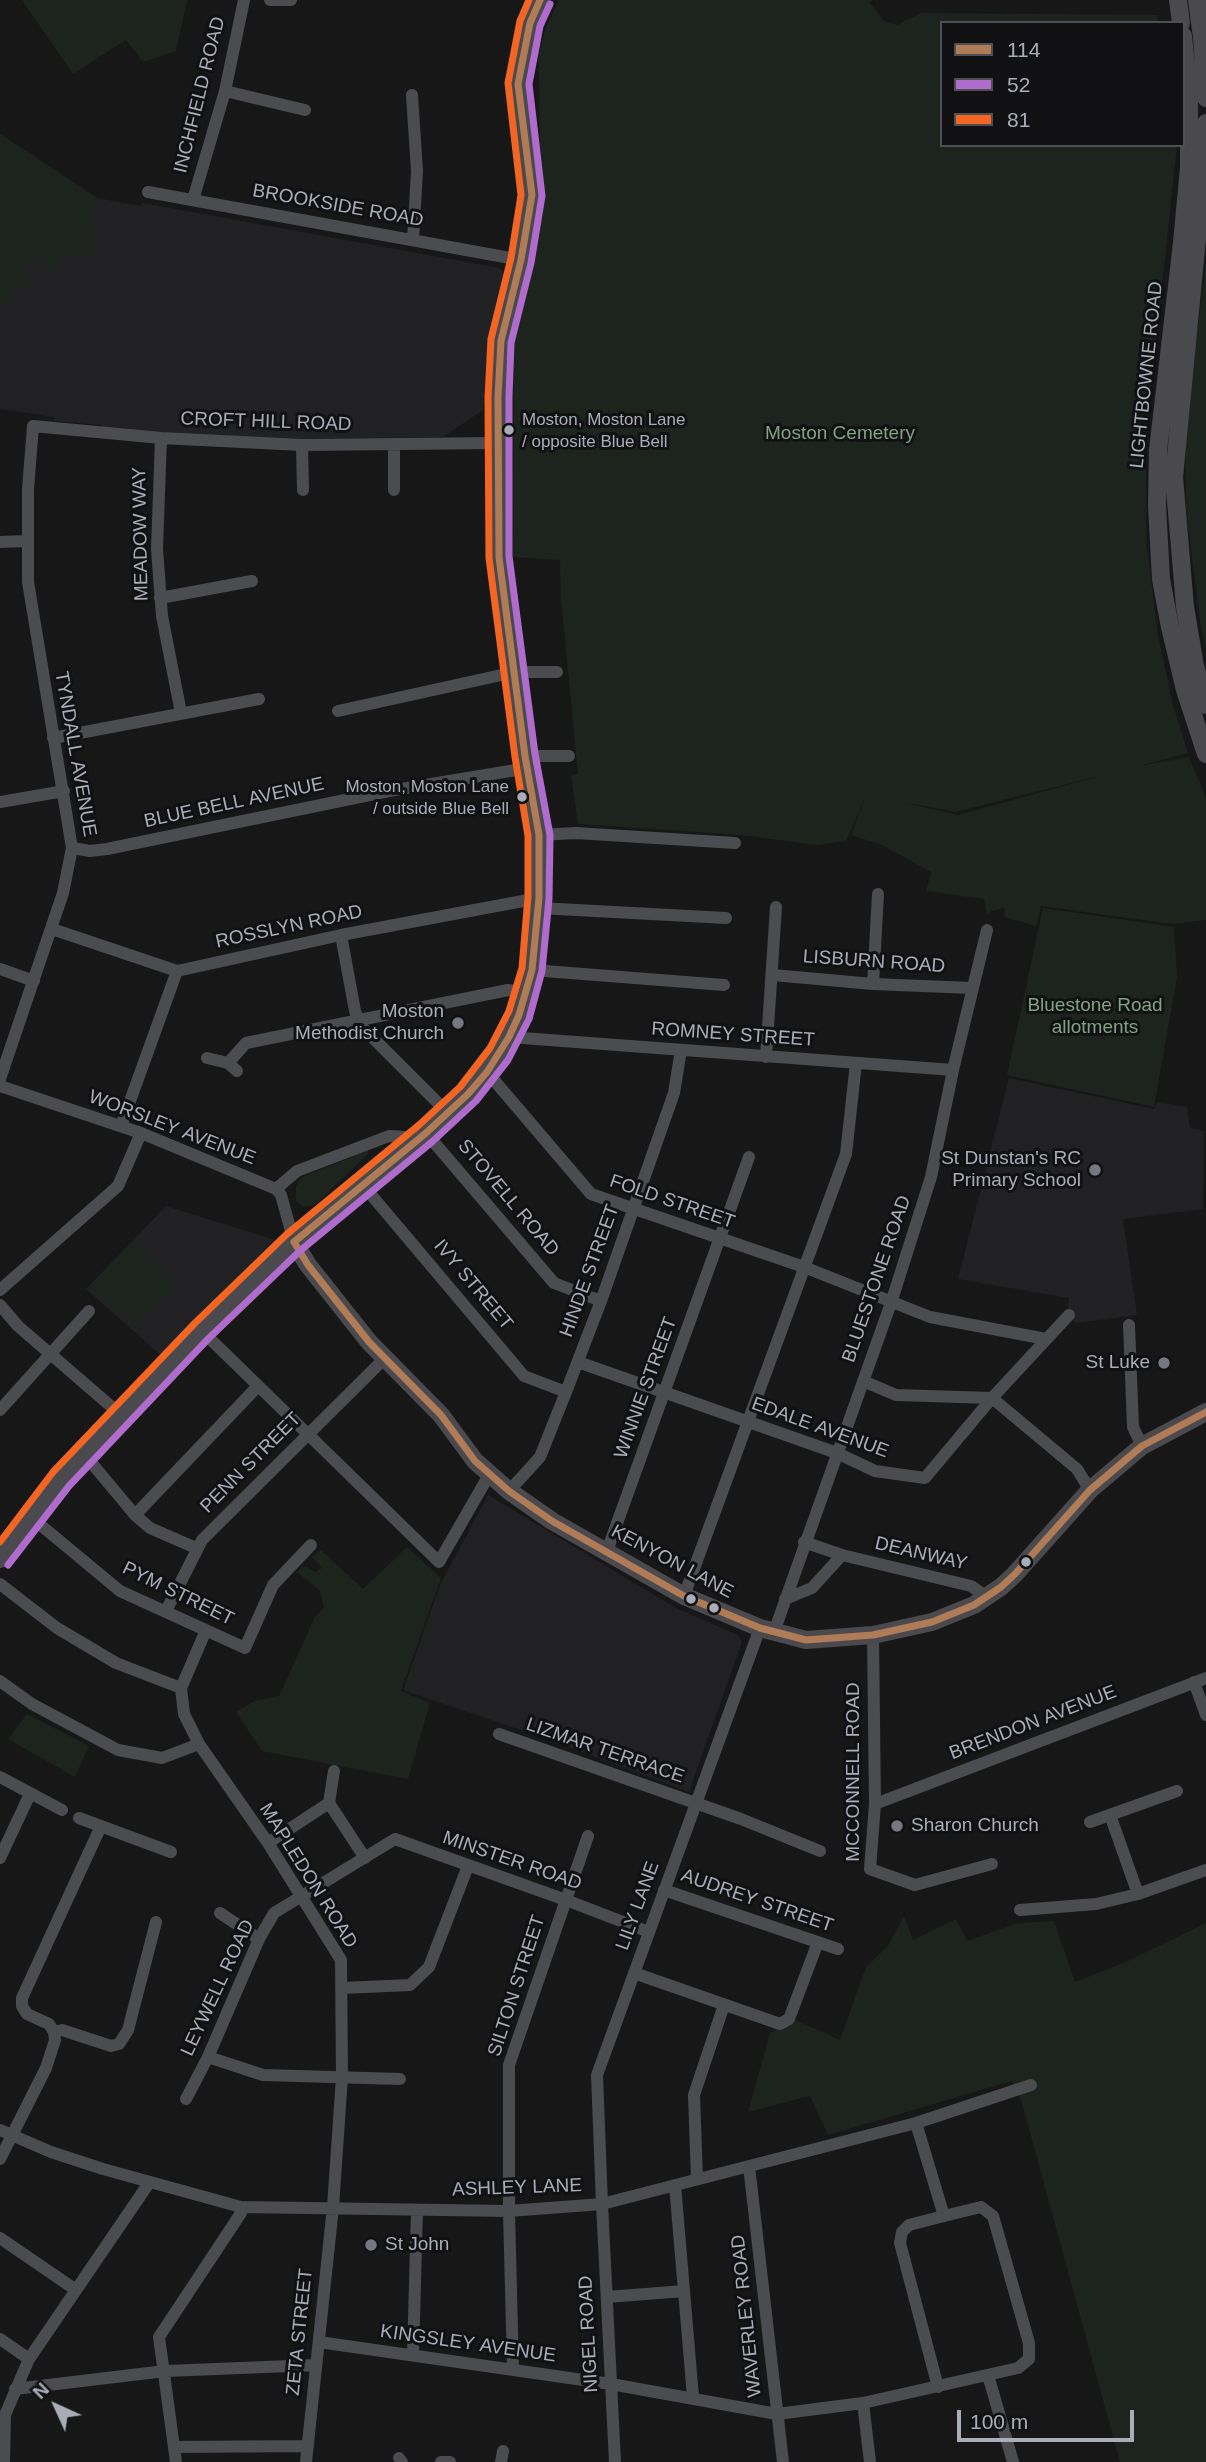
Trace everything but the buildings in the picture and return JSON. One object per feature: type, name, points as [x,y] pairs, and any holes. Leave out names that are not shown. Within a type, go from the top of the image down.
[{"type":"street","name":"INCHFIELD ROAD","points":[[193,200],[225,91],[244,0]]},
{"type":"street","points":[[270,0],[290,0]]},
{"type":"street","points":[[2,1554],[84,1454],[202,1331],[294,1242],[448,1114],[487,1072],[509,1037],[527,992],[539,903],[539,835],[499,557],[498,443],[501,341],[521,260],[532,195],[519,84],[530,23],[540,0]]},
{"type":"street","points":[[1178,0],[1181,21]]},
{"type":"street","points":[[1197,0],[1206,98]]},
{"type":"street","name":"LIGHTBOWNE ROAD","points":[[1185,57],[1189,99],[1189,167],[1158,450],[1157,505],[1161,579],[1170,627],[1185,690],[1206,754]]},
{"type":"street","points":[[225,91],[305,110]]},
{"type":"street","points":[[412,95],[417,171],[413,240]]},
{"type":"street","name":"LIGHTBOWNE ROAD","points":[[1206,123],[1174,477],[1185,607],[1195,666],[1206,705]]},
{"type":"street","name":"BROOKSIDE ROAD","points":[[148,192],[521,260]]},
{"type":"street","name":"CROFT HILL ROAD","points":[[33,426],[161,438],[302,445],[498,443]]},
{"type":"street","name":"TYNDALL AVENUE","points":[[0,1079],[52,929],[72,848],[28,582],[28,489],[33,426]]},
{"type":"street","name":"MEADOW WAY","points":[[161,438],[157,505],[160,598],[181,713]]},
{"type":"street","points":[[394,444],[394,490]]},
{"type":"street","points":[[302,445],[303,490]]},
{"type":"street","points":[[0,542],[27,541]]},
{"type":"street","points":[[160,598],[252,581]]},
{"type":"street","points":[[338,711],[515,672],[557,672]]},
{"type":"street","points":[[53,738],[259,699]]},
{"type":"street","name":"BLUE BELL AVENUE","points":[[72,848],[107,849],[527,762],[569,756]]},
{"type":"street","points":[[0,802],[64,791]]},
{"type":"street","points":[[539,835],[576,833],[735,843]]},
{"type":"street","points":[[873,984],[878,894]]},
{"type":"street","name":"ROSSLYN ROAD","points":[[177,971],[341,935],[539,903],[726,918]]},
{"type":"street","points":[[766,1057],[776,907]]},
{"type":"street","points":[[52,929],[177,971],[121,1126]]},
{"type":"street","name":"BLUESTONE ROAD","points":[[767,1630],[785,1598],[891,1303],[931,1177],[953,1070],[987,930]]},
{"type":"street","points":[[341,935],[361,1027],[448,1114]]},
{"type":"street","points":[[0,969],[34,981]]},
{"type":"street","points":[[532,970],[724,985]]},
{"type":"street","name":"LISBURN ROAD","points":[[773,975],[873,984],[972,988]]},
{"type":"street","points":[[207,1058],[233,1067],[246,1043],[508,990],[527,992]]},
{"type":"street","name":"ROMNEY STREET","points":[[509,1037],[953,1070]]},
{"type":"street","name":"HINDE STREET","points":[[509,1491],[540,1457],[578,1362],[674,1093],[681,1050]]},
{"type":"street","points":[[684,1596],[846,1154],[856,1063]]},
{"type":"street","name":"FOLD STREET","points":[[487,1072],[591,1194],[804,1267],[930,1317],[1046,1339]]},
{"type":"street","name":"WORSLEY AVENUE","points":[[0,1086],[141,1133],[276,1189]]},
{"type":"street","points":[[0,1290],[118,1186],[141,1133]]},
{"type":"street","points":[[294,1242],[281,1195],[276,1189],[297,1171],[364,1144],[394,1136],[421,1137]]},
{"type":"street","points":[[394,1136],[401,1153]]},
{"type":"street","name":"STOVELL ROAD","points":[[421,1137],[554,1283],[601,1301]]},
{"type":"street","name":"WINNIE STREET","points":[[607,1551],[749,1157]]},
{"type":"street","name":"IVY STREET","points":[[362,1184],[524,1376],[566,1392]]},
{"type":"street","name":"KENYON LANE","points":[[294,1242],[312,1270],[385,1358],[441,1415],[489,1475],[509,1491],[552,1521],[684,1596],[767,1630],[806,1640],[873,1635],[932,1622],[961,1612],[987,1597],[1023,1565],[1090,1490],[1142,1446],[1206,1412]]},
{"type":"street","points":[[0,1306],[18,1326],[121,1415]]},
{"type":"street","points":[[0,1410],[89,1311]]},
{"type":"street","name":"EDALE AVENUE","points":[[578,1362],[836,1453],[875,1471],[925,1478],[992,1398],[1069,1315]]},
{"type":"street","points":[[1129,1325],[1133,1427],[1142,1446]]},
{"type":"street","points":[[202,1331],[439,1562],[489,1475]]},
{"type":"street","name":"PENN STREET","points":[[166,1611],[196,1548],[385,1358]]},
{"type":"street","points":[[863,1381],[896,1395],[992,1398],[1077,1469],[1090,1490]]},
{"type":"street","points":[[135,1515],[258,1386]]},
{"type":"street","points":[[84,1454],[135,1515],[150,1528],[196,1548]]},
{"type":"street","name":"PYM STREET","points":[[31,1517],[120,1591],[245,1648],[273,1585],[311,1545]]},
{"type":"street","name":"DEANWAY","points":[[804,1542],[842,1555],[971,1586],[987,1597]]},
{"type":"street","points":[[785,1598],[812,1588],[842,1555]]},
{"type":"street","points":[[0,1584],[57,1628],[116,1663],[181,1688],[206,1630]]},
{"type":"street","name":"LILY LANE","points":[[601,2204],[597,2075],[664,1890],[767,1630]]},
{"type":"street","name":"MCCONNELL ROAD","points":[[873,1635],[875,1804],[870,1868],[915,1885],[992,1864]]},
{"type":"street","points":[[1200,1680],[1206,1715]]},
{"type":"street","name":"BRENDON AVENUE","points":[[875,1804],[1200,1680]]},
{"type":"street","points":[[0,1681],[32,1704],[118,1751],[162,1758],[199,1744]]},
{"type":"street","name":"MAPLEDON ROAD","points":[[181,1688],[184,1714],[199,1744],[268,1843],[341,1960],[342,2077],[333,2207]]},
{"type":"street","name":"LIZMAR TERRACE","points":[[499,1734],[698,1804],[820,1851]]},
{"type":"street","points":[[334,1770],[329,1803],[365,1858]]},
{"type":"street","points":[[0,1777],[62,1810]]},
{"type":"street","points":[[1090,1822],[1178,1791]]},
{"type":"street","points":[[0,1857],[30,1794]]},
{"type":"street","points":[[268,1843],[329,1803]]},
{"type":"street","points":[[1110,1815],[1138,1894]]},
{"type":"street","points":[[79,1818],[171,1852]]},
{"type":"street","points":[[0,2159],[46,2068],[55,2040],[49,2024],[27,2014],[22,2007],[22,1998],[101,1826]]},
{"type":"street","name":"SILTON STREET","points":[[513,2369],[509,2065],[588,1836]]},
{"type":"street","name":"MINSTER ROAD","points":[[365,1858],[394,1839],[649,1932]]},
{"type":"street","name":"LEYWELL ROAD","points":[[186,2099],[208,2057],[259,1939],[274,1913],[365,1858]]},
{"type":"street","points":[[342,1988],[410,1985],[429,1967],[467,1866]]},
{"type":"street","points":[[1020,1910],[1096,1904],[1138,1894],[1206,1870]]},
{"type":"street","name":"AUDREY STREET","points":[[664,1890],[838,1949]]},
{"type":"street","points":[[220,1913],[259,1939]]},
{"type":"street","points":[[54,2032],[62,2029],[111,2046],[120,2044],[128,2031],[156,1922]]},
{"type":"street","points":[[634,1973],[780,2024],[789,2019],[818,1942]]},
{"type":"street","points":[[697,2179],[694,2095],[724,2005]]},
{"type":"street","points":[[208,2057],[263,2075],[400,2079]]},
{"type":"street","name":"ASHLEY LANE","points":[[0,2130],[51,2152],[149,2183],[241,2207],[509,2211],[601,2204],[916,2123],[1031,2085]]},
{"type":"street","points":[[916,2123],[944,2216],[909,2225],[900,2238],[938,2387]]},
{"type":"street","name":"WAVERLEY ROAD","points":[[749,2166],[783,2462]]},
{"type":"street","points":[[5,2462],[5,2415],[29,2359],[149,2183]]},
{"type":"street","points":[[675,2185],[693,2397]]},
{"type":"street","name":"NIGEL ROAD","points":[[601,2204],[615,2462]]},
{"type":"street","points":[[176,2462],[159,2337],[241,2213],[241,2207]]},
{"type":"street","name":"ZETA STREET","points":[[306,2462],[333,2207]]},
{"type":"street","name":"KINGSLEY AVENUE","points":[[319,2342],[611,2384],[778,2414],[863,2403],[1018,2368],[1028,2359],[1029,2343],[993,2216],[981,2207],[944,2216]]},
{"type":"street","points":[[413,2355],[417,2210]]},
{"type":"street","points":[[0,2238],[76,2290]]},
{"type":"street","points":[[607,2297],[684,2291]]},
{"type":"street","points":[[0,2339],[29,2359]]},
{"type":"street","points":[[15,2389],[165,2371],[316,2365]]},
{"type":"street","points":[[988,2375],[1013,2462]]},
{"type":"street","points":[[863,2403],[870,2462]]},
{"type":"street","points":[[174,2447],[307,2446]]},
{"type":"street","points":[[441,2462],[450,2462]]},
{"type":"shaded area","points":[[0,134],[97,198],[141,206],[142,203],[149,204],[499,268],[504,272],[505,279],[486,361],[483,410],[443,437],[246,439],[101,428],[101,425],[54,421],[54,417],[0,409]]},
{"type":"shaded area","name":"St Dunstan's RC Primary School","points":[[1009,1078],[1154,1109],[1157,1102],[1187,1107],[1190,1128],[1204,1131],[1203,1209],[1123,1219],[1137,1315],[1076,1323],[1067,1314],[1069,1298],[958,1279]]},
{"type":"shaded area","points":[[166,1206],[288,1244],[166,1360],[86,1289]]},
{"type":"shaded area","points":[[488,1495],[676,1608],[738,1635],[742,1642],[689,1792],[556,1742],[403,1690],[440,1585]]},
{"type":"green space","points":[[22,0],[187,0],[176,51],[143,62],[126,40],[73,74]]},
{"type":"green space","name":"Moston Cemetery","points":[[559,0],[873,0],[870,3],[884,21],[897,25],[921,13],[1157,15],[1158,21],[940,21],[940,147],[1177,147],[1146,438],[1146,542],[1158,635],[1173,705],[1188,753],[1139,766],[1189,757],[1206,798],[1206,920],[1172,924],[1041,906],[1036,926],[1004,917],[1005,908],[991,911],[987,915],[984,899],[926,891],[931,872],[882,845],[851,835],[866,795],[846,841],[817,845],[741,835],[578,824],[571,776],[578,774],[561,599],[560,560],[513,557],[514,336],[537,244],[540,184],[537,59],[546,27]],"holes":[[[1104,775],[958,815],[902,802],[955,812]]]},
{"type":"green space","points":[[0,134],[97,198],[87,257],[80,261],[65,240],[22,269],[31,281],[20,289],[11,276],[0,283]]},
{"type":"green space","points":[[64,243],[72,254],[50,269],[42,258]]},
{"type":"green space","points":[[1206,263],[1206,647],[1201,629],[1186,509],[1185,427]]},
{"type":"green space","points":[[10,280],[19,294],[0,308],[0,287]]},
{"type":"green space","name":"Bluestone Road allotments","points":[[1043,908],[1174,927],[1177,977],[1154,1107],[1007,1075]]},
{"type":"green space","points":[[369,1150],[315,1205],[303,1207],[296,1201],[296,1187],[300,1178]]},
{"type":"green space","points":[[134,1240],[178,1285],[137,1326],[89,1286]]},
{"type":"green space","points":[[407,1547],[441,1578],[401,1691],[430,1703],[408,1779],[262,1751],[236,1712],[255,1701],[279,1696],[315,1617],[324,1607],[320,1591],[297,1572],[304,1566],[315,1572],[322,1568],[312,1557],[321,1550],[363,1589]]},
{"type":"green space","points":[[27,1714],[89,1746],[75,1777],[8,1739]]},
{"type":"green space","points":[[904,1916],[913,1940],[956,1919],[967,1941],[1018,1923],[1054,1921],[1075,1982],[1126,1962],[1206,1923],[1206,2462],[1120,2462],[1022,2103],[1012,2081],[828,2135],[810,2096],[748,2112],[770,2033],[795,2020],[840,2040],[866,1967],[888,1946]]},
{"type":"transit line","name":"81","points":[[0,1542],[53,1472],[195,1323],[287,1234],[419,1125],[460,1087],[490,1048],[509,1011],[522,968],[528,897],[528,836],[489,558],[488,397],[491,339],[511,258],[521,195],[508,83],[520,21],[529,0]]},
{"type":"transit line","name":"114","points":[[294,1242],[426,1133],[468,1094],[487,1072],[509,1037],[519,1015],[532,970],[539,898],[539,835],[525,756],[499,557],[498,397],[501,341],[521,260],[532,195],[518,84],[530,23],[540,0]]},
{"type":"transit line","name":"52","points":[[8,1565],[69,1486],[209,1338],[301,1250],[433,1141],[476,1101],[508,1060],[529,1019],[542,971],[549,899],[550,835],[535,754],[509,556],[509,397],[511,343],[531,263],[542,196],[529,84],[540,26],[550,4]]},
{"type":"transit line","name":"114","points":[[294,1242],[308,1265],[369,1342],[441,1415],[475,1461],[509,1491],[552,1521],[684,1596],[760,1628],[806,1640],[873,1635],[932,1622],[974,1605],[1015,1574],[1090,1490],[1142,1446],[1206,1412]]},
{"type":"place","name":"Moston, Moston Lane / opposite Blue Bell","points":[[509,430]]},
{"type":"place","name":"Moston, Moston Lane / outside Blue Bell","points":[[522,797]]},
{"type":"place","name":"Moston Methodist Church","points":[[458,1023]]},
{"type":"place","name":"St Dunstan's RC Primary School","points":[[1095,1170]]},
{"type":"place","name":"St Luke","points":[[1164,1363]]},
{"type":"place","name":"Sharon Church","points":[[897,1826]]},
{"type":"place","name":"St John","points":[[371,2245]]}]
